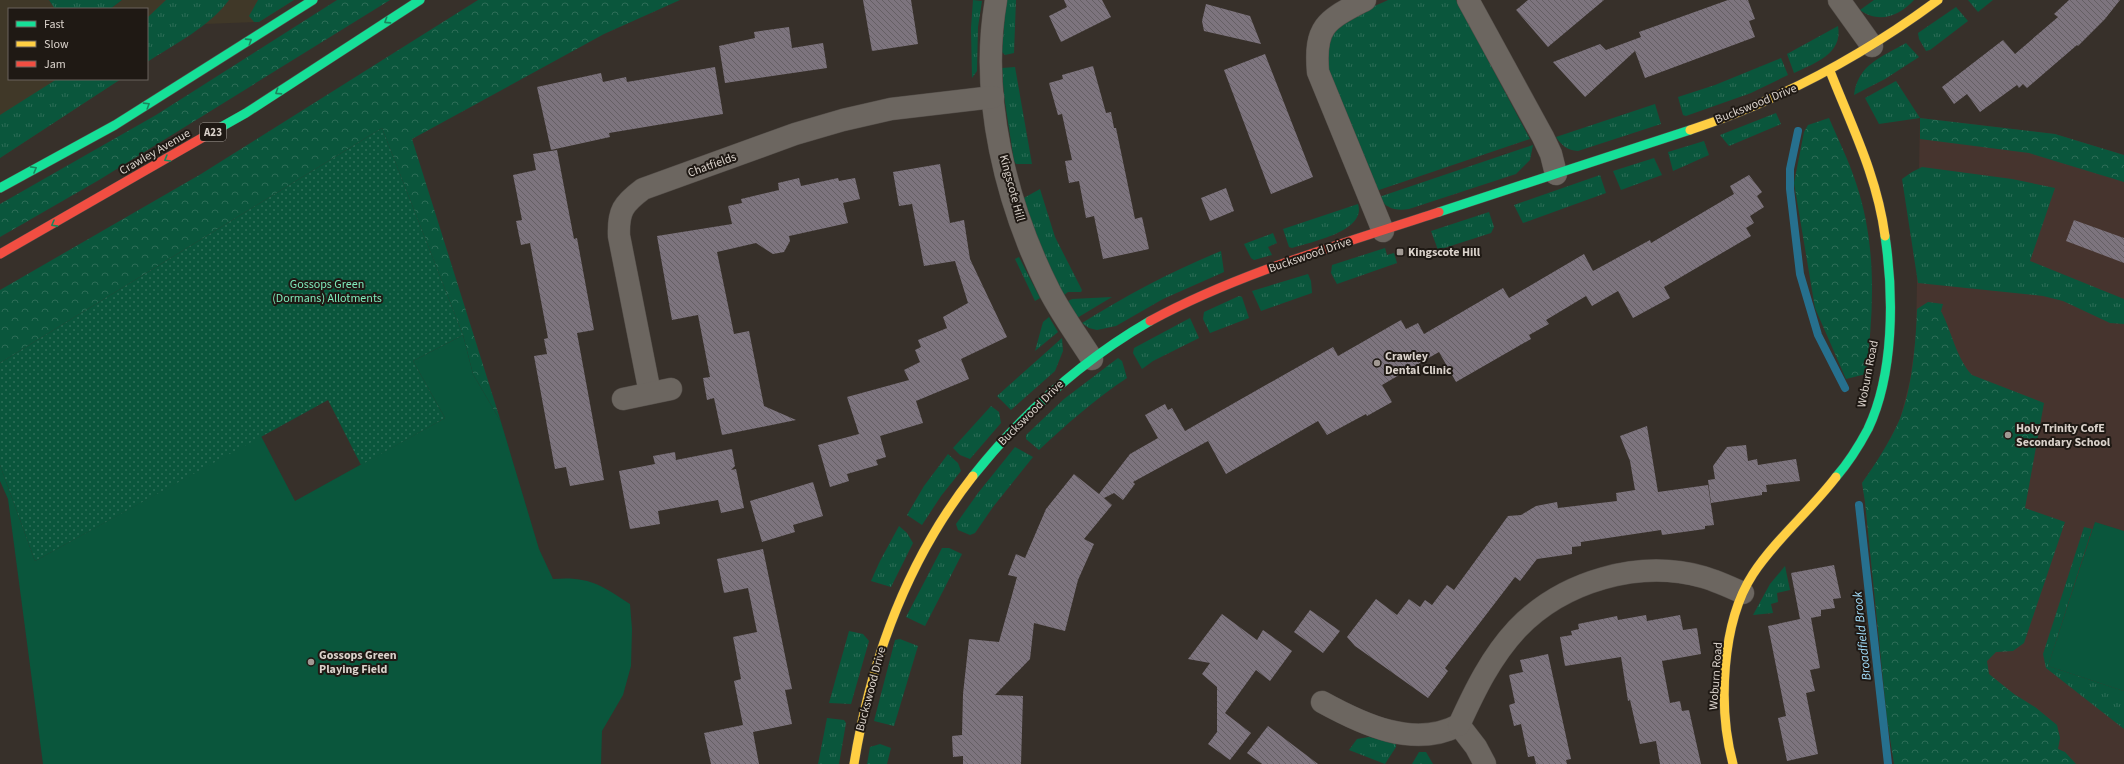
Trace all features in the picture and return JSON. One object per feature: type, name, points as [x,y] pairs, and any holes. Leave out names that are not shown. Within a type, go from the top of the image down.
[{"type":"street","points":[[0,188],[115,125],[313,0]]},
{"type":"street","name":"Crawley Avenue","points":[[0,254],[246,113],[420,0]]},
{"type":"street","name":"Kingscote Hill","points":[[996,0],[991,27],[993,97],[1006,171],[1030,249],[1050,292],[1092,358]]},
{"type":"street","points":[[1365,0],[1339,13],[1327,22],[1320,35],[1316,52],[1318,72],[1383,231]]},
{"type":"street","points":[[1468,0],[1544,137],[1551,154],[1556,174]]},
{"type":"street","points":[[1839,0],[1872,46]]},
{"type":"street","name":"Buckswood Drive","points":[[854,764],[861,718],[877,660],[897,606],[922,555],[947,512],[974,476],[1017,425],[1063,380],[1092,358],[1134,330],[1218,288],[1383,231],[1757,106],[1830,71],[1872,46],[1938,0]]},
{"type":"street","name":"Woburn Road","points":[[1733,764],[1726,728],[1725,695],[1727,662],[1732,632],[1743,593],[1761,562],[1839,475],[1862,440],[1876,408],[1884,369],[1888,334],[1890,288],[1879,200],[1868,163],[1830,71]]},
{"type":"street","name":"Chatfields","points":[[650,393],[619,236],[618,219],[626,202],[643,189],[808,130],[891,109],[993,97]]},
{"type":"street","points":[[623,399],[671,389]]},
{"type":"street","points":[[1322,702],[1357,720],[1384,730],[1427,734],[1450,730],[1459,724],[1477,686],[1501,648],[1531,615],[1567,592],[1586,584],[1616,576],[1652,572],[1685,573],[1703,577],[1743,593]]},
{"type":"street","points":[[1459,724],[1476,747],[1485,764]]},
{"type":"shaded area","points":[[0,0],[49,0],[54,8],[8,8],[8,80],[119,80],[0,158]]},
{"type":"shaded area","points":[[122,0],[294,0],[259,22],[205,24],[148,61],[148,8],[111,8]]},
{"type":"shaded area","name":"Holy Trinity CofE Secondary School","points":[[1920,118],[2055,134],[2124,155],[2124,764],[1894,764],[1887,719],[1862,483],[1884,451],[1900,419],[1910,380],[1916,335]]},
{"type":"green space","points":[[49,0],[122,0],[111,8],[54,8]]},
{"type":"green space","points":[[166,0],[229,0],[212,19],[202,27],[148,61],[148,17]]},
{"type":"green space","points":[[258,0],[294,0],[259,22],[254,22],[249,16]]},
{"type":"green space","points":[[337,0],[390,0],[99,180],[0,237],[0,204],[156,115]]},
{"type":"green space","points":[[478,0],[680,0],[604,34],[412,139],[501,422],[473,374],[463,335],[382,128],[0,363],[0,290],[201,174]]},
{"type":"green space","points":[[973,0],[982,1],[978,27],[977,71],[972,78],[971,28]]},
{"type":"green space","points":[[1006,0],[1016,0],[1014,53],[1005,55],[1002,52]]},
{"type":"green space","points":[[1388,0],[1456,0],[1530,139],[1376,191],[1327,66],[1327,52],[1330,41],[1336,31],[1344,23],[1354,16]]},
{"type":"green space","points":[[1874,0],[1914,0],[1902,10],[1888,16],[1874,17],[1860,10]]},
{"type":"green space","points":[[1968,0],[1993,0],[1978,12]]},
{"type":"green space","points":[[1956,7],[1968,21],[1930,50],[1926,51],[1919,39],[1918,33]]},
{"type":"green space","points":[[1838,26],[1838,36],[1832,51],[1818,61],[1794,73],[1787,54]]},
{"type":"green space","points":[[1906,43],[1919,57],[1885,79],[1854,95],[1856,84],[1860,76],[1872,63]]},
{"type":"green space","points":[[1781,58],[1788,75],[1751,93],[1686,116],[1683,115],[1678,97],[1715,85]]},
{"type":"green space","points":[[1015,67],[1032,164],[1016,164],[1014,161],[1004,96],[1002,68]]},
{"type":"green space","points":[[55,80],[119,80],[0,158],[0,115]]},
{"type":"green space","points":[[1896,81],[1920,118],[1879,124],[1865,98]]},
{"type":"green space","points":[[1655,104],[1661,124],[1578,151],[1565,147],[1556,137]]},
{"type":"green space","points":[[1776,113],[1781,124],[1729,146],[1720,135]]},
{"type":"green space","points":[[1829,118],[1847,158],[1856,183],[1863,206],[1871,254],[1871,325],[1866,374],[1846,379],[1815,308],[1794,183],[1804,132],[1808,125]]},
{"type":"green space","points":[[1920,118],[2055,134],[2124,155],[2124,182],[2029,153],[1920,139]]},
{"type":"green space","name":"Gossops Green (Dormans) Allotments","points":[[382,128],[463,335],[413,361],[445,418],[361,465],[328,400],[35,561],[0,465],[0,363]]},
{"type":"green space","points":[[1704,141],[1709,155],[1673,171],[1668,152]]},
{"type":"green space","points":[[1533,145],[1530,160],[1516,174],[1409,209],[1400,210],[1388,207],[1379,197]]},
{"type":"green space","points":[[1654,158],[1662,175],[1621,190],[1613,171]]},
{"type":"green space","points":[[1922,167],[2012,179],[2055,188],[2030,261],[2124,299],[2124,324],[2110,323],[2063,301],[2043,296],[1918,283],[1902,179]]},
{"type":"green space","points":[[1600,175],[1606,193],[1523,223],[1514,205]]},
{"type":"green space","points":[[1040,189],[1055,237],[1082,290],[1081,292],[1068,292],[1064,295],[1048,266],[1022,199]]},
{"type":"green space","points":[[1358,204],[1359,213],[1354,221],[1346,228],[1324,239],[1292,248],[1289,247],[1283,229]]},
{"type":"green space","points":[[1489,212],[1494,227],[1491,233],[1438,250],[1431,231]]},
{"type":"green space","points":[[1273,233],[1277,243],[1268,247],[1272,255],[1254,260],[1251,258],[1244,244]]},
{"type":"green space","points":[[1385,248],[1387,255],[1394,253],[1397,263],[1337,284],[1331,273],[1332,265]]},
{"type":"green space","points":[[1221,251],[1224,272],[1163,299],[1116,326],[1097,330],[1089,328],[1082,323],[1150,284]]},
{"type":"green space","points":[[1019,257],[1040,298],[1035,301],[1015,259]]},
{"type":"green space","points":[[1308,274],[1311,281],[1312,293],[1261,311],[1252,291]]},
{"type":"green space","points":[[1239,296],[1242,297],[1249,318],[1210,333],[1203,319],[1204,312]]},
{"type":"green space","points":[[1112,297],[1077,318],[1068,301],[1072,299]]},
{"type":"green space","points":[[1928,302],[1943,304],[1941,311],[1962,361],[1972,375],[2044,403],[2025,508],[2065,522],[2024,643],[2013,651],[1996,652],[1987,661],[1989,674],[2057,725],[2060,738],[2058,749],[2065,752],[2076,764],[1894,764],[1887,719],[1862,483],[1887,445],[1899,421],[1910,381],[1916,336],[1917,309]]},
{"type":"green space","points":[[1049,317],[1058,332],[1035,351],[1043,322]]},
{"type":"green space","points":[[1190,318],[1199,338],[1153,361],[1142,369],[1133,353],[1134,348]]},
{"type":"green space","points":[[463,335],[473,374],[501,422],[539,549],[553,579],[576,579],[594,583],[630,604],[632,629],[631,666],[623,695],[602,731],[601,764],[43,764],[8,499],[0,481],[0,465],[35,561],[261,436],[295,501],[445,418],[413,361]]},
{"type":"green space","points":[[1062,338],[1063,351],[1055,371],[1011,410],[997,396]]},
{"type":"green space","points":[[1118,358],[1122,361],[1127,378],[1082,412],[1039,450],[1026,439],[1026,435],[1064,399]]},
{"type":"green space","points":[[991,406],[999,412],[1001,423],[970,459],[960,455],[953,448]]},
{"type":"green space","points":[[1015,447],[1033,457],[993,507],[975,533],[970,535],[958,530],[956,524],[978,493]]},
{"type":"green space","points":[[948,454],[958,463],[961,471],[941,496],[922,525],[907,515],[924,486]]},
{"type":"green space","points":[[2095,522],[2124,531],[2124,691],[2048,666]]},
{"type":"green space","points":[[899,526],[907,533],[913,543],[891,587],[871,581],[880,561]]},
{"type":"green space","points":[[2084,527],[2092,529],[2048,666],[2124,691],[2124,729],[2046,668],[2043,654]]},
{"type":"green space","points":[[942,548],[949,548],[962,554],[925,626],[906,617]]},
{"type":"green space","points":[[1785,566],[1790,590],[1777,593],[1778,602],[1771,604],[1773,613],[1753,615],[1770,584]]},
{"type":"green space","points":[[849,631],[863,634],[869,641],[851,704],[829,703]]},
{"type":"green space","points":[[900,639],[918,646],[894,726],[874,721],[895,640]]},
{"type":"green space","points":[[827,718],[844,720],[846,723],[839,764],[818,764]]},
{"type":"green space","points":[[1369,737],[1396,743],[1396,747],[1385,764],[1349,750],[1357,739]]},
{"type":"green space","points":[[880,744],[891,748],[887,764],[867,764],[870,747]]},
{"type":"green space","points":[[1419,752],[1426,752],[1433,764],[1412,764]]},
{"type":"building","points":[[863,0],[911,0],[918,44],[872,51]]},
{"type":"building","points":[[1064,0],[1102,0],[1111,17],[1061,42],[1049,16],[1067,7]]},
{"type":"building","points":[[1528,0],[1604,0],[1548,47],[1516,10]]},
{"type":"building","points":[[1728,0],[1748,0],[1755,19],[1749,21],[1755,37],[1645,78],[1635,51],[1585,97],[1553,62],[1600,44],[1606,50],[1641,37],[1639,32]]},
{"type":"building","points":[[2069,0],[2120,0],[2105,19],[2078,46],[2077,45],[2027,88],[2023,84],[2019,88],[2017,85],[1980,112],[1967,94],[1954,104],[1942,87],[2003,40],[2015,54],[2058,17],[2054,14]]},
{"type":"building","points":[[1206,4],[1250,16],[1261,44],[1204,31],[1202,21]]},
{"type":"building","points":[[789,27],[792,48],[823,43],[827,68],[725,83],[719,46],[755,38],[754,32]]},
{"type":"building","points":[[1265,54],[1313,177],[1271,194],[1224,70]]},
{"type":"building","points":[[1093,66],[1106,113],[1111,112],[1114,128],[1116,128],[1135,219],[1142,217],[1149,249],[1103,259],[1094,216],[1086,218],[1079,181],[1069,183],[1065,161],[1072,160],[1062,114],[1058,115],[1049,83],[1063,79],[1062,75]]},
{"type":"building","points":[[715,67],[723,114],[609,133],[610,137],[551,150],[537,87],[601,73],[603,82],[626,77],[627,82]]},
{"type":"building","points":[[557,150],[574,239],[577,238],[594,330],[577,333],[604,480],[570,486],[566,467],[555,469],[534,356],[547,354],[544,339],[548,338],[530,243],[521,245],[516,221],[522,220],[513,175],[536,170],[533,154]]},
{"type":"building","points":[[940,164],[950,223],[964,220],[970,259],[1007,337],[961,359],[969,379],[916,401],[923,423],[880,436],[886,457],[876,460],[878,465],[847,474],[849,481],[830,487],[818,445],[859,434],[847,397],[909,380],[904,370],[920,362],[915,350],[921,347],[918,340],[947,328],[943,317],[968,303],[955,261],[924,266],[912,204],[899,206],[893,172]]},
{"type":"building","points":[[1749,175],[1762,192],[1757,196],[1764,207],[1750,216],[1754,223],[1746,228],[1751,236],[1664,287],[1670,298],[1633,318],[1618,291],[1592,306],[1586,296],[1546,320],[1549,324],[1529,335],[1531,339],[1456,382],[1439,352],[1382,385],[1392,402],[1327,435],[1318,421],[1226,474],[1208,441],[1133,482],[1135,484],[1123,500],[1114,493],[1104,498],[1112,505],[1084,539],[1094,544],[1078,580],[1065,631],[1034,623],[1030,659],[995,695],[1023,696],[1021,764],[963,764],[963,756],[953,757],[952,736],[962,735],[963,694],[969,639],[999,642],[1017,577],[1008,575],[1016,554],[1025,558],[1046,509],[1074,474],[1099,494],[1130,454],[1158,438],[1145,415],[1165,404],[1168,410],[1172,408],[1185,431],[1333,347],[1338,356],[1401,320],[1406,329],[1418,323],[1424,334],[1503,288],[1509,298],[1584,254],[1593,271],[1650,240],[1651,243],[1734,194],[1730,186]]},
{"type":"building","points":[[799,178],[801,186],[838,178],[839,181],[855,178],[860,199],[843,203],[848,223],[789,236],[790,241],[784,252],[773,254],[756,243],[717,252],[734,334],[749,331],[764,406],[796,420],[722,435],[714,398],[707,400],[703,378],[710,377],[698,315],[672,320],[657,236],[732,224],[728,206],[742,203],[741,199],[779,190],[778,183]]},
{"type":"building","points":[[1226,188],[1234,211],[1210,221],[1201,198]]},
{"type":"building","points":[[2074,220],[2124,238],[2124,263],[2066,241]]},
{"type":"building","points":[[1647,426],[1658,492],[1708,485],[1714,525],[1705,526],[1705,529],[1662,535],[1661,530],[1581,542],[1581,546],[1572,547],[1572,554],[1537,559],[1520,581],[1515,577],[1445,668],[1448,671],[1428,698],[1355,646],[1347,637],[1376,599],[1397,615],[1409,599],[1420,607],[1425,600],[1432,605],[1447,585],[1454,590],[1508,516],[1521,515],[1536,506],[1557,502],[1558,508],[1617,501],[1616,493],[1635,490],[1630,461],[1620,436]]},
{"type":"building","points":[[1746,445],[1748,461],[1757,459],[1758,465],[1796,459],[1800,481],[1766,485],[1767,492],[1762,492],[1762,495],[1711,503],[1708,480],[1715,479],[1713,466],[1727,447]]},
{"type":"building","points":[[732,449],[735,466],[731,470],[736,469],[744,508],[721,513],[718,500],[658,511],[660,524],[630,529],[619,471],[655,464],[653,456],[675,452],[676,460]]},
{"type":"building","points":[[813,482],[823,516],[793,525],[795,532],[762,542],[750,501]]},
{"type":"building","points":[[763,549],[792,689],[785,690],[792,724],[753,732],[759,764],[711,764],[704,733],[743,725],[734,681],[741,679],[733,637],[757,632],[748,588],[724,593],[717,559]]},
{"type":"building","points":[[1834,565],[1841,598],[1833,599],[1835,608],[1821,610],[1821,616],[1811,618],[1820,668],[1810,670],[1815,691],[1806,693],[1818,754],[1787,761],[1778,718],[1786,716],[1768,626],[1800,619],[1791,573]]},
{"type":"building","points":[[1310,610],[1340,631],[1323,653],[1294,632]]},
{"type":"building","points":[[1222,614],[1257,640],[1263,630],[1292,651],[1270,681],[1256,670],[1225,713],[1251,733],[1230,760],[1208,744],[1217,732],[1217,687],[1202,674],[1210,663],[1188,659]]},
{"type":"building","points":[[1646,615],[1647,621],[1680,615],[1683,630],[1697,628],[1701,654],[1662,661],[1670,703],[1680,701],[1682,711],[1689,710],[1701,764],[1660,764],[1656,741],[1640,744],[1630,700],[1628,701],[1621,657],[1565,666],[1560,637],[1572,635],[1571,631],[1579,629],[1578,624],[1617,616],[1618,620]]},
{"type":"building","points":[[1548,654],[1571,759],[1566,760],[1567,764],[1536,764],[1534,756],[1528,757],[1521,724],[1514,726],[1509,705],[1515,703],[1509,675],[1523,672],[1520,660]]},
{"type":"building","points":[[1268,726],[1318,764],[1262,764],[1247,753]]},
{"type":"waterway","points":[[1798,131],[1790,169],[1790,189],[1800,274],[1818,335],[1845,388]]},
{"type":"waterway","name":"Broadfield Brook","points":[[1859,505],[1888,764]]},
{"type":"traffic: fast","points":[[0,188],[115,125],[313,0]]},
{"type":"traffic: fast","points":[[207,135],[246,113],[420,0]]},
{"type":"traffic: fast","points":[[1439,212],[1690,130]]},
{"type":"traffic: fast","points":[[1836,477],[1854,454],[1868,429],[1877,407],[1883,384],[1890,334],[1890,284],[1885,236]]},
{"type":"traffic: fast","points":[[973,476],[1012,431],[1054,390],[1100,353],[1150,321]]},
{"type":"traffic: slow","points":[[1690,130],[1756,105],[1819,75],[1880,40],[1938,0]]},
{"type":"traffic: slow","points":[[1830,71],[1870,172],[1885,236]]},
{"type":"traffic: slow","points":[[854,764],[870,687],[895,612],[911,576],[929,542],[950,508],[973,476]]},
{"type":"traffic: slow","points":[[1733,764],[1725,718],[1725,667],[1734,617],[1742,594],[1762,561],[1836,477]]},
{"type":"traffic: jam","points":[[0,254],[207,135]]},
{"type":"traffic: jam","points":[[1150,321],[1256,273],[1439,212]]},
{"type":"place","name":"Kingscote Hill","points":[[1400,252]]},
{"type":"place","name":"Crawley Dental Clinic","points":[[1377,363]]},
{"type":"place","name":"Holy Trinity CofE Secondary School","points":[[2008,435]]},
{"type":"place","name":"Gossops Green Playing Field","points":[[311,662]]}]
